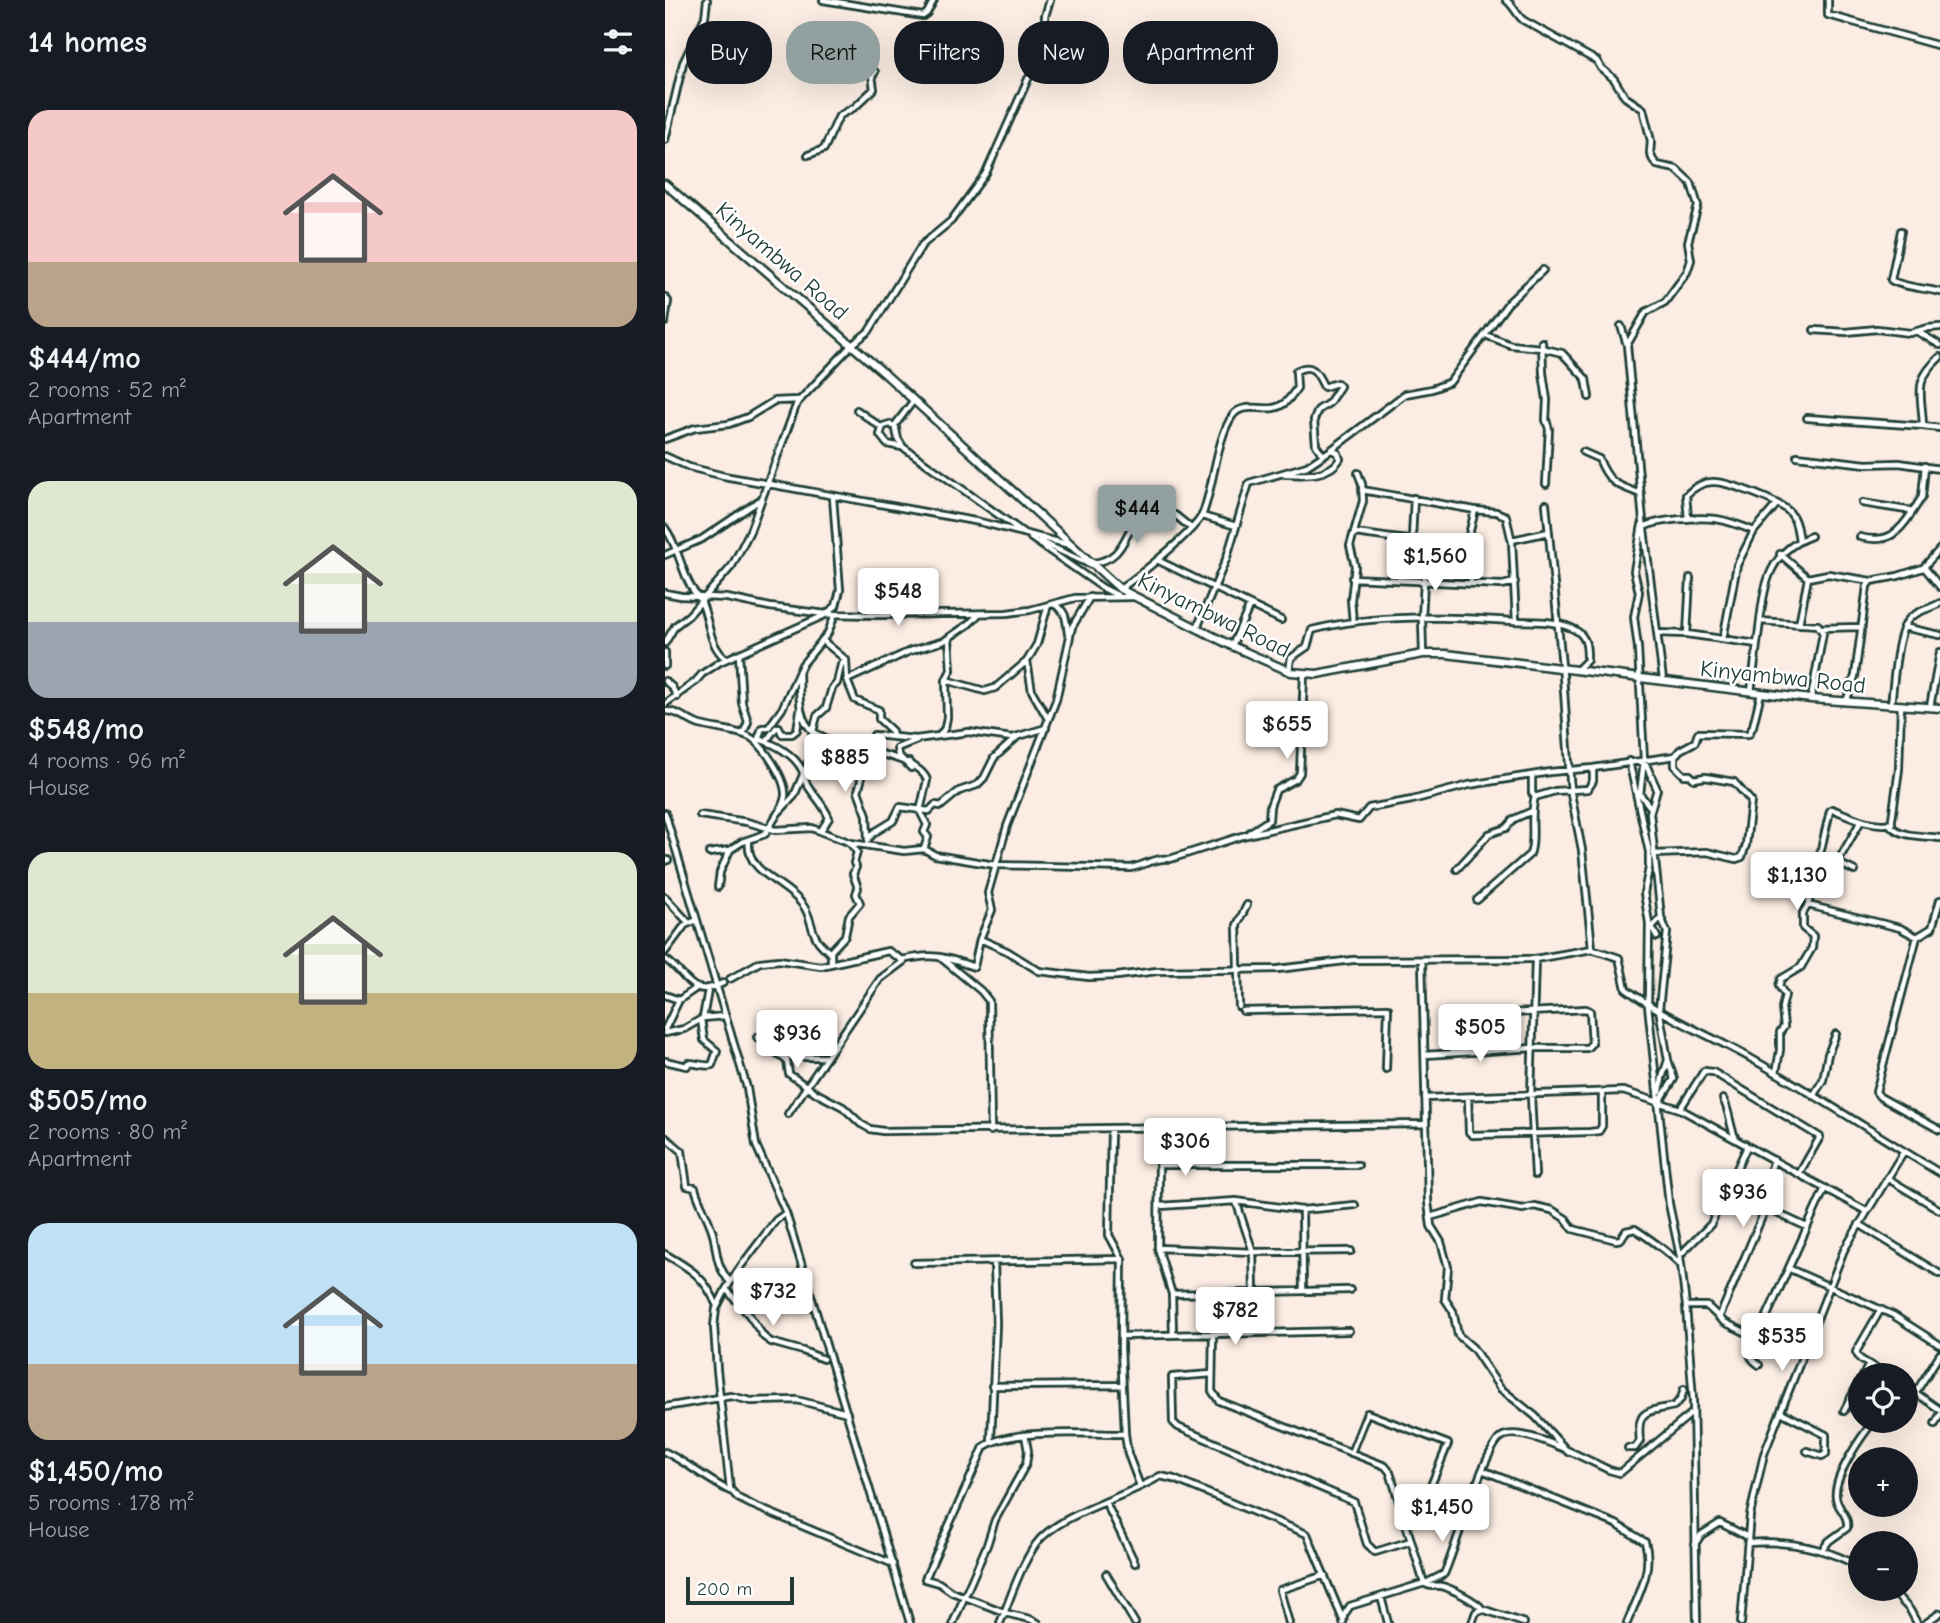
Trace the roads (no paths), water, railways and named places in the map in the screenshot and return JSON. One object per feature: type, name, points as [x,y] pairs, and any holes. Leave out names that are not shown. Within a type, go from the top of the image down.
[{"type":"street","points":[[665,140],[683,63],[705,16],[707,0]]},
{"type":"street","points":[[823,0],[921,16],[927,13],[934,0]]},
{"type":"street","points":[[665,643],[675,626],[732,566],[750,531],[799,400],[851,344],[869,331],[922,245],[951,221],[986,173],[1028,79],[1044,56],[1045,16],[1050,0]]},
{"type":"street","points":[[1506,0],[1523,20],[1597,61],[1614,79],[1625,97],[1643,109],[1653,160],[1657,165],[1676,169],[1691,183],[1697,198],[1698,206],[1688,242],[1691,260],[1687,272],[1665,302],[1646,312],[1627,345]]},
{"type":"street","points":[[1828,0],[1828,15],[1940,46]]},
{"type":"street","points":[[809,155],[824,149],[839,116],[855,107],[874,89],[873,84]]},
{"type":"street","name":"Kinyambwa Road","points":[[665,184],[914,400],[1119,589],[1232,646],[1289,671],[1304,674],[1423,654],[1446,654],[1811,699],[1940,708]]},
{"type":"street","points":[[1901,230],[1891,280],[1897,284],[1940,292]]},
{"type":"street","points":[[1197,628],[1215,588],[1249,483],[1307,466],[1405,394],[1432,390],[1450,382],[1508,303],[1542,270]]},
{"type":"street","points":[[665,297],[668,302],[665,322]]},
{"type":"street","points":[[1621,326],[1627,345],[1644,524],[1663,681]]},
{"type":"street","points":[[1814,330],[1846,332],[1877,329],[1903,333],[1940,327]]},
{"type":"street","points":[[1918,332],[1940,345]]},
{"type":"street","points":[[1489,336],[1511,345],[1562,353],[1585,379],[1589,397]]},
{"type":"street","points":[[1542,342],[1546,420],[1549,429],[1546,484]]},
{"type":"street","points":[[1923,426],[1920,384],[1925,372],[1940,357]]},
{"type":"street","points":[[1119,589],[1157,560],[1202,516],[1231,418],[1239,410],[1283,405],[1297,388],[1296,371],[1306,367],[1310,367],[1320,376],[1324,387],[1337,383],[1340,386],[1329,403],[1320,408],[1314,420],[1316,445],[1323,455]]},
{"type":"street","points":[[665,439],[695,428],[729,424],[748,417],[774,401],[799,400]]},
{"type":"street","points":[[914,400],[897,421],[898,439],[903,447],[1103,588],[1121,597]]},
{"type":"street","points":[[856,410],[882,428]]},
{"type":"street","points":[[1807,418],[1940,428]]},
{"type":"street","points":[[882,428],[890,425],[896,429]]},
{"type":"street","points":[[882,428],[880,435],[883,440],[894,447],[903,447]]},
{"type":"street","points":[[1281,474],[1311,475],[1336,466],[1340,459],[1338,453],[1331,450]]},
{"type":"street","points":[[1583,452],[1599,459],[1606,477],[1641,494]]},
{"type":"street","points":[[665,456],[689,467],[766,485],[980,522],[1075,546]]},
{"type":"street","points":[[1797,456],[1865,464],[1899,463],[1940,469]]},
{"type":"street","points":[[1860,537],[1880,540],[1899,531],[1921,497],[1924,466]]},
{"type":"street","points":[[1353,622],[1351,600],[1355,566],[1350,546],[1363,501],[1357,473]]},
{"type":"street","points":[[1688,519],[1686,495],[1705,482],[1717,482],[1759,495],[1789,510],[1799,540]]},
{"type":"street","points":[[1362,490],[1496,512],[1506,516],[1511,540],[1516,621]]},
{"type":"street","points":[[780,811],[785,795],[783,784],[758,740],[762,728],[768,728],[779,714],[799,671],[829,630],[830,614],[836,606],[840,590],[833,497]]},
{"type":"street","points":[[1412,538],[1413,498]]},
{"type":"street","points":[[665,555],[702,539],[761,500]]},
{"type":"street","points":[[1862,503],[1913,511]]},
{"type":"street","points":[[1546,504],[1571,790],[1582,850],[1592,949]]},
{"type":"street","points":[[1723,639],[1737,565],[1754,531],[1777,504]]},
{"type":"street","points":[[1471,582],[1468,539],[1475,510]]},
{"type":"street","points":[[1028,536],[1094,564],[1106,562],[1122,546],[1133,526],[1141,519],[1175,515],[1191,528]]},
{"type":"street","points":[[1202,516],[1236,526]]},
{"type":"street","points":[[1644,524],[1717,519],[1754,531]]},
{"type":"street","points":[[1644,524],[1635,571],[1639,592],[1634,617],[1644,760],[1640,794],[1651,807]]},
{"type":"street","points":[[665,528],[677,549],[688,584],[701,599],[717,651],[726,659]]},
{"type":"street","points":[[1511,540],[1549,532]]},
{"type":"street","points":[[1355,533],[1416,540],[1426,544],[1468,539]]},
{"type":"street","points":[[1751,692],[1756,644],[1770,571],[1780,554],[1799,540],[1811,536]]},
{"type":"street","points":[[1423,654],[1426,544]]},
{"type":"street","points":[[1808,578],[1828,574],[1871,581],[1898,576],[1924,567],[1940,549]]},
{"type":"street","points":[[1780,554],[1808,578]]},
{"type":"street","points":[[1157,560],[1281,620]]},
{"type":"street","points":[[1924,567],[1940,587]]},
{"type":"street","points":[[1352,578],[1502,584],[1515,582]]},
{"type":"street","points":[[1687,634],[1690,578]]},
{"type":"street","points":[[1799,624],[1808,578]]},
{"type":"street","points":[[1846,702],[1855,676],[1867,586],[1871,581]]},
{"type":"street","points":[[665,594],[701,599],[727,598],[766,607],[830,614],[978,615],[1018,612],[1075,598],[1134,597]]},
{"type":"street","points":[[788,1114],[880,979],[904,961],[918,956],[938,956],[974,967],[980,939],[992,910],[988,893],[995,864],[1011,815],[1047,728],[1059,690],[1068,639],[1075,620],[1090,597]]},
{"type":"street","points":[[1891,704],[1903,628],[1907,620],[1919,611],[1940,603]]},
{"type":"street","points":[[1050,604],[1063,609],[1068,639]]},
{"type":"street","points":[[946,680],[990,691],[1008,679],[1027,660],[1037,643],[1050,604]]},
{"type":"street","points":[[1232,646],[1250,605]]},
{"type":"street","points":[[665,704],[708,669],[726,659],[830,614]]},
{"type":"street","points":[[847,680],[909,651],[949,639],[978,615]]},
{"type":"street","points":[[1289,671],[1291,658],[1307,647],[1312,630],[1353,622],[1396,618],[1516,621],[1572,629],[1583,636],[1587,660],[1578,669]]},
{"type":"street","points":[[1760,621],[1818,625],[1822,633],[1811,699]]},
{"type":"street","points":[[1819,628],[1861,627]]},
{"type":"street","points":[[1903,628],[1940,635]]},
{"type":"street","points":[[1657,633],[1687,634],[1756,644]]},
{"type":"street","points":[[940,735],[947,721],[946,680],[951,670],[949,639]]},
{"type":"street","points":[[822,640],[846,660],[847,680],[855,701],[879,710],[879,719],[892,731],[893,737]]},
{"type":"street","points":[[665,652],[665,666]]},
{"type":"street","points":[[1930,707],[1940,652]]},
{"type":"street","points":[[739,653],[742,703],[748,722],[743,734]]},
{"type":"street","points":[[718,887],[720,873],[730,850],[742,842],[765,834],[794,796],[811,756],[817,716],[828,703],[832,688],[837,684],[841,665],[846,660]]},
{"type":"street","points":[[1027,660],[1032,691],[1049,720]]},
{"type":"street","points":[[768,740],[776,728],[779,727],[782,734],[792,734],[797,730],[801,708],[799,671]]},
{"type":"street","points":[[1269,820],[1270,806],[1276,790],[1296,779],[1300,773],[1304,674]]},
{"type":"street","points":[[665,681],[677,696]]},
{"type":"street","points":[[1654,854],[1707,852],[1736,859],[1742,857],[1751,801],[1734,782],[1706,777],[1694,779],[1684,775],[1675,766],[1675,756],[1695,742],[1698,733],[1749,734],[1761,693]]},
{"type":"street","points":[[1901,705],[1899,769],[1891,826],[1898,833],[1940,838]]},
{"type":"street","points":[[801,708],[813,732],[834,744],[839,743],[907,762],[919,768],[927,778],[920,811],[927,825],[924,832],[928,836],[924,849]]},
{"type":"street","points":[[665,711],[675,711],[700,724],[758,740],[768,740],[794,759],[829,818],[825,827],[818,829]]},
{"type":"street","points":[[907,762],[908,760],[911,768],[898,755],[897,748],[922,739],[972,732],[987,736],[1016,737],[1047,728]]},
{"type":"street","points":[[858,750],[862,746],[869,746],[874,736],[922,739]]},
{"type":"street","points":[[868,842],[874,832],[893,821],[900,807],[929,811],[947,802],[959,791],[977,785],[994,758],[1016,737]]},
{"type":"street","points":[[868,842],[867,815],[858,791],[862,772],[860,767],[869,752]]},
{"type":"street","points":[[700,815],[747,822],[782,831],[808,827],[849,842],[868,842],[904,851],[924,849],[935,855],[995,864],[1131,868],[1161,857],[1170,859],[1245,836],[1335,815],[1359,820],[1369,808],[1469,785],[1675,756]]},
{"type":"street","points":[[1644,760],[1657,789],[1651,807],[1654,854],[1661,917],[1667,932],[1659,1009],[1674,1079],[1660,1102]]},
{"type":"street","points":[[1629,761],[1649,852],[1644,893],[1649,923],[1648,1005],[1669,1204],[1680,1255],[1686,1306],[1693,1412],[1697,1623]]},
{"type":"street","points":[[1535,797],[1542,793],[1588,789],[1593,781],[1593,768]]},
{"type":"street","points":[[1477,900],[1530,854],[1533,848],[1532,811],[1535,797],[1532,793],[1532,776]]},
{"type":"street","points":[[1776,1073],[1780,1032],[1784,1027],[1785,995],[1779,986],[1781,979],[1801,967],[1812,948],[1813,936],[1803,928],[1803,913],[1808,905],[1830,811],[1832,809],[1860,821],[1883,825],[1892,823]]},
{"type":"street","points":[[1457,869],[1489,834],[1506,828],[1514,819],[1532,811]]},
{"type":"street","points":[[665,813],[747,1088],[752,1130],[786,1213],[910,1623]]},
{"type":"street","points":[[1269,820],[1279,829]]},
{"type":"street","points":[[1245,836],[1269,820]]},
{"type":"street","points":[[1835,862],[1848,846],[1860,821]]},
{"type":"street","points":[[749,841],[748,852],[753,862],[801,901],[817,939],[831,955]]},
{"type":"street","points":[[831,963],[834,947],[847,933],[849,916],[860,903],[853,874],[857,852],[849,842]]},
{"type":"street","points":[[709,853],[730,850]]},
{"type":"street","points":[[1818,856],[1855,871]]},
{"type":"street","points":[[665,897],[688,922]]},
{"type":"street","points":[[1940,900],[1932,928],[1917,937],[1876,1092],[1880,1097],[1940,1130]]},
{"type":"street","points":[[1247,905],[1237,925],[1241,1009],[1388,1008],[1386,1069]]},
{"type":"street","points":[[1808,905],[1900,928],[1917,937]]},
{"type":"street","points":[[1657,937],[1652,927],[1661,917]]},
{"type":"street","points":[[665,952],[688,922],[697,920]]},
{"type":"street","points":[[980,939],[1007,951],[1039,971],[1100,977],[1157,971],[1279,969],[1353,960],[1535,959],[1592,949],[1619,958],[1626,989],[1648,1005],[1776,1073],[1940,1172]]},
{"type":"street","points":[[730,979],[760,962],[779,960],[815,966],[888,951],[904,961]]},
{"type":"street","points":[[938,956],[981,991],[989,1001],[992,1131]]},
{"type":"street","points":[[665,959],[695,988],[708,990],[723,983]]},
{"type":"street","points":[[1535,959],[1531,1096],[1535,1175]]},
{"type":"street","points":[[1422,960],[1425,1124],[1430,1217],[1431,1226],[1441,1242],[1448,1267],[1445,1299],[1453,1311],[1458,1335],[1473,1348],[1500,1388],[1535,1416],[1568,1452]]},
{"type":"street","points":[[665,1031],[680,1000],[695,988]]},
{"type":"street","points":[[665,1061],[683,1067],[695,1062],[712,1065],[717,1051],[704,1040],[702,1018],[708,990]]},
{"type":"street","points":[[665,995],[680,1000]]},
{"type":"street","points":[[665,1002],[673,998]]},
{"type":"street","points":[[1425,1055],[1591,1046],[1590,1011],[1586,1009],[1471,1015],[1468,1019],[1472,1051]]},
{"type":"street","points":[[665,1031],[684,1029],[702,1018],[725,1016]]},
{"type":"street","points":[[1813,1096],[1823,1080],[1828,1054],[1836,1034]]},
{"type":"street","points":[[757,1037],[787,1061],[789,1074],[843,1107],[870,1129],[883,1131],[1425,1124]]},
{"type":"street","points":[[775,1051],[791,1057],[827,1057]]},
{"type":"street","points":[[1660,1102],[1662,1077],[1668,1060]]},
{"type":"street","points":[[1680,1109],[1704,1071],[1713,1072],[1820,1137],[1799,1174]]},
{"type":"street","points":[[1425,1098],[1623,1091],[1680,1109],[1866,1211]]},
{"type":"street","points":[[1468,1097],[1469,1132],[1472,1135],[1599,1131],[1603,1121],[1602,1092]]},
{"type":"street","points":[[1723,1099],[1735,1137]]},
{"type":"street","points":[[1111,1128],[1109,1235],[1122,1259],[1121,1336],[1125,1434],[1140,1486]]},
{"type":"street","points":[[665,1137],[682,1151],[687,1186],[695,1188],[712,1231],[716,1260],[730,1282]]},
{"type":"street","points":[[1680,1255],[1708,1228],[1718,1213],[1746,1149],[1741,1141]]},
{"type":"street","points":[[1741,1623],[1750,1515],[1758,1474],[1845,1250],[1866,1211],[1904,1152]]},
{"type":"street","points":[[1719,1318],[1765,1212],[1764,1189],[1774,1160]]},
{"type":"street","points":[[1173,1335],[1172,1294],[1158,1248],[1159,1165],[1358,1165]]},
{"type":"street","points":[[1887,1178],[1940,1210]]},
{"type":"street","points":[[1759,1364],[1749,1356],[1755,1337],[1757,1338],[1790,1269],[1825,1188]]},
{"type":"street","points":[[1160,1206],[1237,1201],[1302,1210],[1355,1205]]},
{"type":"street","points":[[1237,1201],[1253,1252],[1254,1292]]},
{"type":"street","points":[[1430,1217],[1482,1202],[1523,1209],[1543,1207],[1566,1219],[1573,1229],[1608,1238],[1621,1239],[1626,1231],[1635,1229],[1670,1253],[1681,1265]]},
{"type":"street","points":[[1302,1210],[1303,1291]]},
{"type":"street","points":[[1765,1212],[1772,1211],[1807,1227]]},
{"type":"street","points":[[731,1491],[719,1397],[714,1326],[717,1306],[730,1282],[775,1220],[786,1213]]},
{"type":"street","points":[[1859,1224],[1940,1274]]},
{"type":"street","points":[[1158,1248],[1253,1252],[1351,1251]]},
{"type":"street","points":[[665,1254],[699,1275],[707,1284],[717,1306]]},
{"type":"street","points":[[914,1263],[1122,1259]]},
{"type":"street","points":[[991,1441],[996,1324],[993,1262]]},
{"type":"street","points":[[1790,1269],[1881,1309],[1940,1345]]},
{"type":"street","points":[[726,1289],[764,1337],[823,1360]]},
{"type":"street","points":[[1172,1294],[1350,1290]]},
{"type":"street","points":[[1686,1306],[1706,1305],[1719,1318],[1755,1337]]},
{"type":"street","points":[[1867,1363],[1860,1359],[1856,1352],[1881,1309]]},
{"type":"street","points":[[1121,1336],[1349,1331]]},
{"type":"street","points":[[1213,1334],[1212,1391],[1219,1401],[1388,1468],[1424,1583],[1429,1587],[1444,1587],[1477,1602],[1482,1609],[1524,1623]]},
{"type":"street","points":[[1918,1389],[1940,1354]]},
{"type":"street","points":[[1212,1374],[1172,1377],[1173,1422],[1178,1427],[1353,1502],[1367,1544],[1375,1552],[1411,1541]]},
{"type":"street","points":[[992,1386],[1122,1385]]},
{"type":"street","points":[[1627,1448],[1635,1448],[1640,1441],[1639,1424],[1643,1416],[1653,1409],[1674,1406],[1681,1399],[1684,1389]]},
{"type":"street","points":[[1918,1394],[1940,1410]]},
{"type":"street","points":[[665,1407],[731,1396],[751,1401],[797,1400],[847,1413]]},
{"type":"street","points":[[1844,1410],[1848,1402]]},
{"type":"street","points":[[1343,1622],[1350,1606],[1444,1574],[1482,1470],[1498,1440],[1503,1436],[1537,1438],[1620,1473],[1693,1412]]},
{"type":"street","points":[[1781,1412],[1826,1435],[1826,1454],[1822,1456],[1807,1451]]},
{"type":"street","points":[[1351,1453],[1367,1413],[1448,1444],[1423,1505],[1418,1509],[1402,1511]]},
{"type":"street","points":[[1935,1424],[1940,1415]]},
{"type":"street","points":[[1823,1549],[1847,1528],[1848,1520],[1836,1498],[1837,1487],[1845,1468],[1867,1433]]},
{"type":"street","points":[[1038,1623],[952,1592],[939,1583],[925,1580],[976,1463],[984,1447],[991,1441],[1025,1435],[1125,1434]]},
{"type":"street","points":[[953,1623],[995,1520],[1026,1464],[1028,1451],[1025,1435]]},
{"type":"street","points":[[665,1452],[752,1505],[893,1563]]},
{"type":"street","points":[[1482,1470],[1616,1524],[1645,1542],[1648,1563],[1643,1584],[1627,1623]]},
{"type":"street","points":[[1000,1623],[1029,1556],[1043,1536],[1065,1521],[1160,1476],[1166,1476],[1307,1534],[1343,1622]]},
{"type":"street","points":[[1106,1503],[1135,1563]]},
{"type":"street","points":[[1695,1545],[1701,1535],[1720,1523],[1748,1540],[1823,1549],[1848,1561]]},
{"type":"street","points":[[1106,1574],[1135,1623]]},
{"type":"street","points":[[1289,1623],[1280,1590],[1325,1575]]},
{"type":"street","points":[[1380,1597],[1388,1623]]},
{"type":"street","points":[[1902,1601],[1917,1623]]},
{"type":"street","points":[[1472,1623],[1476,1612],[1482,1609]]},
{"type":"street","points":[[1926,1623],[1940,1613]]}]
